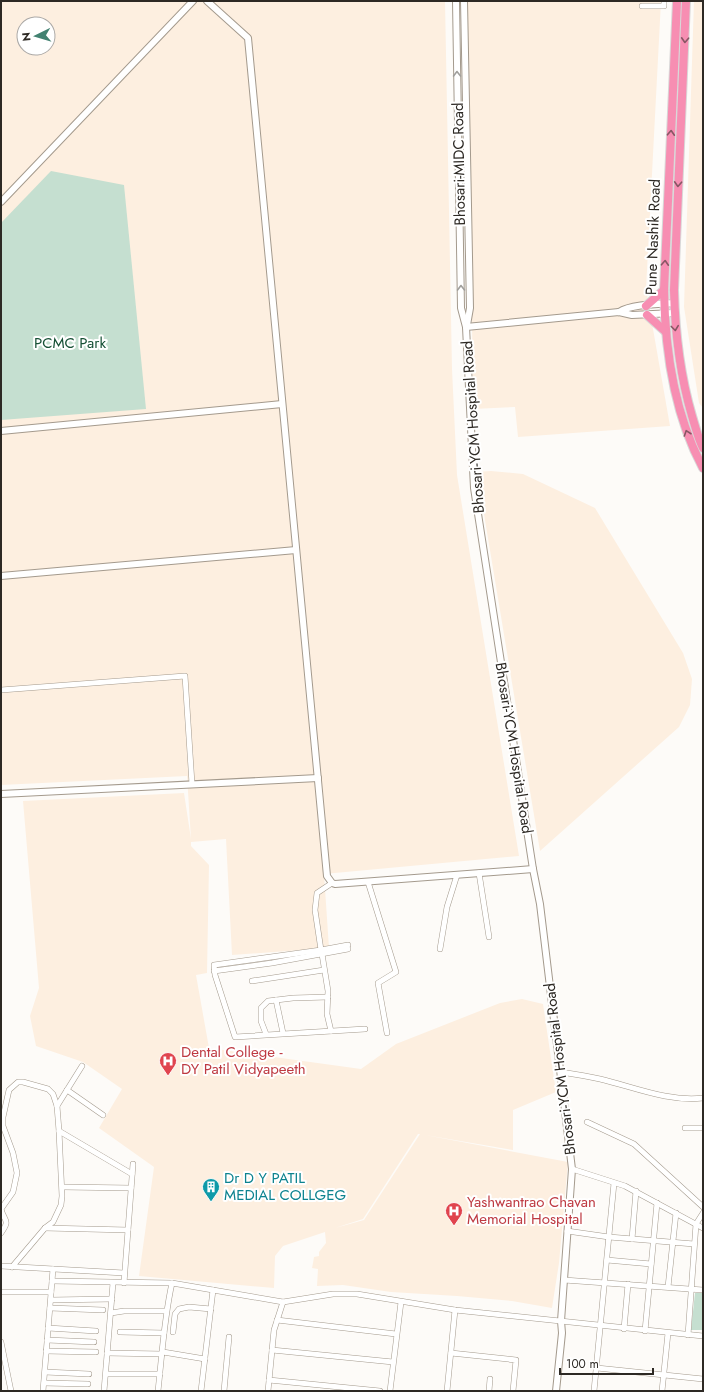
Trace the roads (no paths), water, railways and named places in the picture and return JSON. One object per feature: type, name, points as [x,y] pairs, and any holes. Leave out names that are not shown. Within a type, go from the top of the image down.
[{"type":"highway","name":"Pune Nashik Road","points":[[677,1],[664,314],[672,375],[678,402],[693,449],[703,468]]},
{"type":"highway","name":"Pune Nashik Road","points":[[686,1],[674,313],[687,400],[703,448]]},
{"type":"highway","points":[[646,306],[664,290]]},
{"type":"highway","points":[[647,315],[666,332]]},
{"type":"street","points":[[1,202],[193,1]]},
{"type":"street","points":[[207,1],[248,38],[327,872],[329,879],[336,884],[533,869]]},
{"type":"street","name":"Bhosari-MIDC Road","points":[[456,1],[461,308],[466,327]]},
{"type":"street","name":"Bhosari-MIDC Road","points":[[464,1],[470,308],[466,327]]},
{"type":"street","points":[[642,6],[664,6],[664,1]]},
{"type":"street","points":[[619,312],[624,309],[674,303]]},
{"type":"street","points":[[466,327],[619,312],[632,315],[674,313]]},
{"type":"street","name":"Bhosari-YCM Hospital Road","points":[[466,327],[474,488],[533,869],[540,904],[572,1169],[561,1321]]},
{"type":"street","points":[[1,432],[282,404]]},
{"type":"street","points":[[1,576],[296,550]]},
{"type":"street","points":[[1,690],[185,676],[192,784]]},
{"type":"street","points":[[1,794],[318,778]]},
{"type":"street","points":[[479,873],[489,937]]},
{"type":"street","points":[[440,949],[447,907],[457,875]]},
{"type":"street","points":[[330,1031],[327,1014],[328,997],[315,910],[317,893],[332,882]]},
{"type":"street","points":[[368,882],[396,972],[378,983],[387,1033]]},
{"type":"street","points":[[348,947],[321,952],[214,965],[214,971],[235,1036],[365,1029]]},
{"type":"street","points":[[252,981],[324,970]]},
{"type":"street","points":[[266,1034],[261,1021],[260,1008],[268,1001],[294,998],[328,997]]},
{"type":"street","points":[[276,1000],[283,1033]]},
{"type":"street","points":[[57,1106],[82,1066]]},
{"type":"street","points":[[561,1072],[601,1079],[639,1090],[678,1098],[703,1098]]},
{"type":"street","points":[[1,1233],[7,1224],[1,1209],[13,1192],[17,1173],[13,1153],[3,1126],[3,1116],[9,1090],[16,1083],[21,1082],[48,1089],[53,1094],[57,1106],[63,1187],[61,1205],[53,1222],[45,1228],[12,1267]]},
{"type":"street","points":[[67,1090],[103,1115]]},
{"type":"street","points":[[587,1122],[634,1144],[703,1207]]},
{"type":"street","points":[[685,1128],[703,1128]]},
{"type":"street","points":[[59,1131],[132,1174]]},
{"type":"street","points":[[124,1283],[133,1164]]},
{"type":"street","points":[[572,1169],[625,1186],[703,1228]]},
{"type":"street","points":[[594,1391],[614,1183]]},
{"type":"street","points":[[63,1187],[131,1188]]},
{"type":"street","points":[[632,1239],[636,1191]]},
{"type":"street","points":[[645,1331],[658,1203]]},
{"type":"street","points":[[668,1287],[676,1213]]},
{"type":"street","points":[[688,1335],[696,1224],[703,1213]]},
{"type":"street","points":[[45,1228],[128,1230]]},
{"type":"street","points":[[567,1231],[609,1237],[694,1244]]},
{"type":"street","points":[[607,1260],[651,1264]]},
{"type":"street","points":[[1,1266],[124,1272]]},
{"type":"street","points":[[43,1391],[53,1269]]},
{"type":"street","points":[[564,1280],[703,1290]]},
{"type":"street","points":[[52,1281],[172,1283],[283,1302],[333,1294],[357,1294],[455,1310],[703,1336]]},
{"type":"street","points":[[104,1391],[113,1283]]},
{"type":"street","points":[[158,1391],[166,1311],[172,1283]]},
{"type":"street","points":[[624,1328],[628,1284]]},
{"type":"street","points":[[201,1391],[213,1290]]},
{"type":"street","points":[[1,1292],[51,1292]]},
{"type":"street","points":[[51,1300],[112,1299]]},
{"type":"street","points":[[268,1391],[274,1330],[283,1302]]},
{"type":"street","points":[[390,1391],[401,1302]]},
{"type":"street","points":[[173,1332],[175,1314],[179,1309],[189,1307],[211,1309]]},
{"type":"street","points":[[50,1308],[104,1310]]},
{"type":"street","points":[[447,1391],[455,1310]]},
{"type":"street","points":[[110,1313],[124,1311],[166,1311]]},
{"type":"street","points":[[277,1320],[396,1334]]},
{"type":"street","points":[[556,1391],[562,1333],[561,1321]]},
{"type":"street","points":[[48,1328],[96,1331]]},
{"type":"street","points":[[120,1332],[164,1334]]},
{"type":"street","points":[[662,1391],[668,1333]]},
{"type":"street","points":[[224,1391],[229,1337]]},
{"type":"street","points":[[47,1340],[94,1342]]},
{"type":"street","points":[[1,1342],[11,1391]]},
{"type":"street","points":[[272,1350],[393,1362]]},
{"type":"street","points":[[46,1351],[96,1352]]},
{"type":"street","points":[[107,1352],[162,1353],[205,1359]]},
{"type":"street","points":[[451,1353],[516,1360],[512,1391]]},
{"type":"street","points":[[597,1368],[703,1379]]},
{"type":"street","points":[[45,1372],[89,1374]]},
{"type":"street","points":[[106,1374],[160,1374]]},
{"type":"street","points":[[269,1380],[380,1391]]},
{"type":"street","points":[[489,1391],[490,1380]]},
{"type":"street","points":[[44,1383],[88,1384]]},
{"type":"place","name":"Dental College - DY Patil Vidyapeeth","points":[[168,1076]]},
{"type":"place","name":"Dr D Y PATIL MEDIAL COLLGEG","points":[[211,1202]]},
{"type":"place","name":"Yashwantrao Chavan Memorial Hospital","points":[[454,1226]]},
{"type":"park label","name":"PCMC Park","points":[[70,343]]}]
